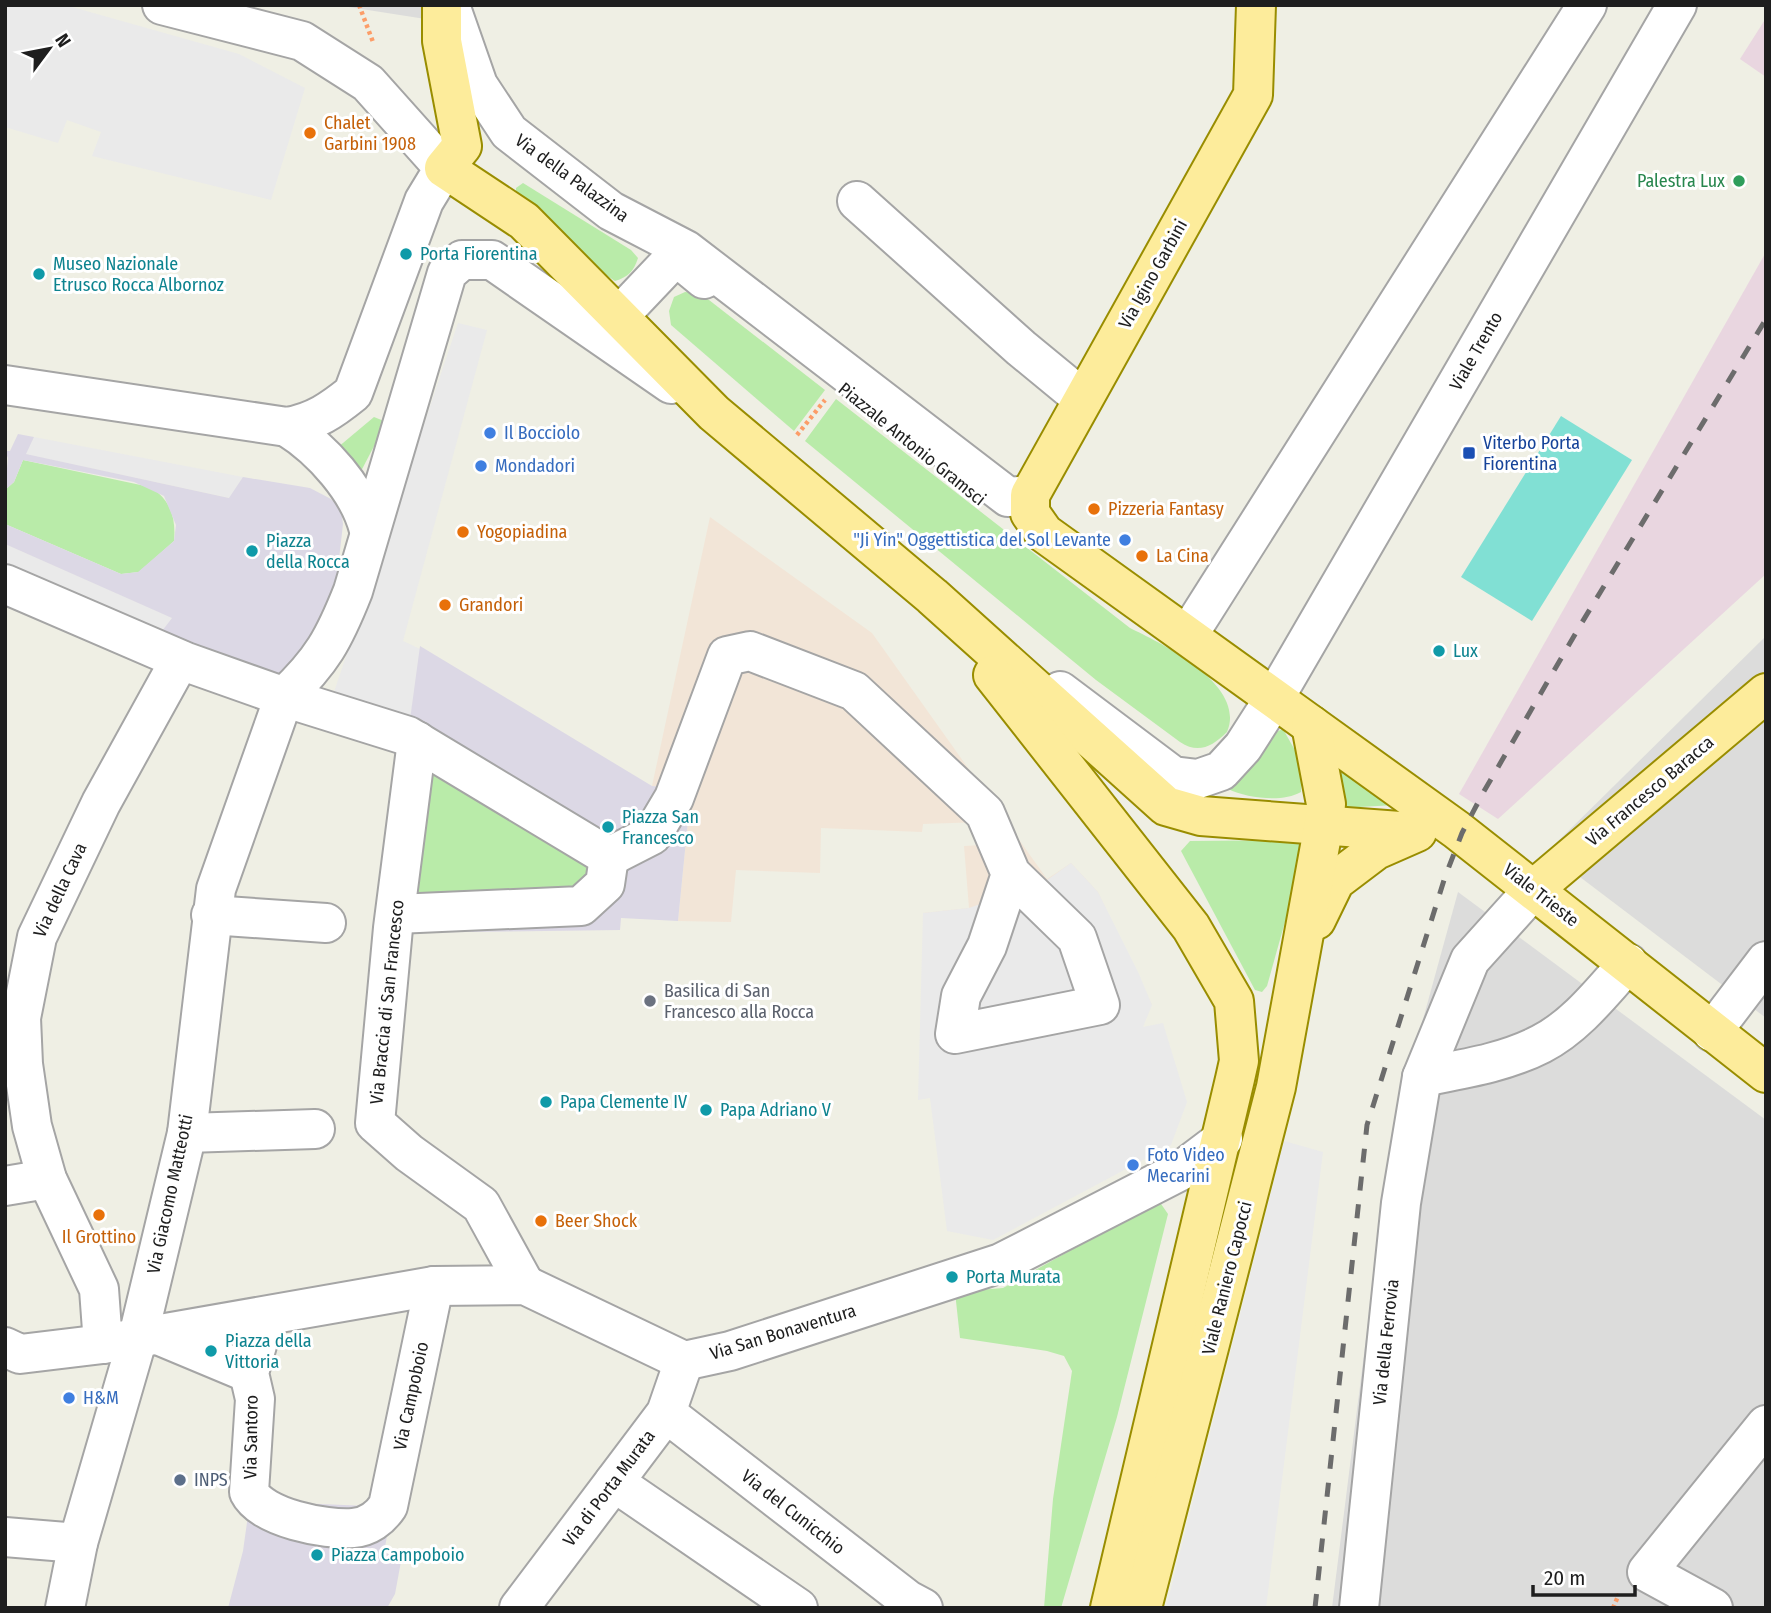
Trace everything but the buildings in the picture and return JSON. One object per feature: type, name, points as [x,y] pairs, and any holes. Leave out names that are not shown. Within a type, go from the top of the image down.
[{"type":"main road","points":[[442,5],[442,41],[462,146],[444,168],[524,221],[621,315],[714,413],[932,596],[1166,807],[1201,816],[1413,832],[1431,829],[1457,830]]},
{"type":"main road","name":"Via Igino Garbini","points":[[1030,495],[1253,95],[1256,5]]},
{"type":"main road","points":[[1030,495],[1030,513],[1044,533]]},
{"type":"main road","name":"Piazzale Antonio Gramsci","points":[[1044,533],[1311,725]]},
{"type":"main road","name":"Viale Raniero Capocci","points":[[932,596],[1191,927],[1234,1002],[1239,1061],[1223,1139],[1110,1608]]},
{"type":"main road","name":"Via Francesco Baracca","points":[[1534,889],[1766,693]]},
{"type":"main road","points":[[1303,946],[1326,804],[1311,725]]},
{"type":"main road","name":"Viale Trieste","points":[[1311,725],[1457,830],[1766,1073]]},
{"type":"main road","points":[[1303,946],[1335,881],[1376,850],[1413,832]]},
{"type":"main road","name":"Viale Raniero Capocci","points":[[1142,1608],[1276,1087],[1303,946]]},
{"type":"street","points":[[5,385],[287,427],[306,424],[328,413],[353,393],[407,254],[424,201],[444,168],[368,83],[302,41],[162,5]]},
{"type":"street","name":"Via della Palazzina","points":[[450,5],[478,85],[509,132],[611,211],[686,250]]},
{"type":"street","points":[[1188,635],[1587,5]]},
{"type":"street","name":"Viale Trento","points":[[1275,697],[1677,5]]},
{"type":"street","points":[[857,201],[1021,348],[1083,399]]},
{"type":"street","name":"Piazzale Antonio Gramsci","points":[[686,250],[1008,497],[1030,495]]},
{"type":"street","name":"Piazzale Antonio Gramsci","points":[[621,315],[676,257],[995,510],[1044,533]]},
{"type":"street","points":[[284,698],[307,676],[335,638],[353,591],[447,273],[463,260],[492,260],[714,413]]},
{"type":"street","points":[[287,427],[303,437],[354,491],[363,507],[369,530]]},
{"type":"street","points":[[5,584],[180,660],[284,698],[408,736],[609,857]]},
{"type":"street","points":[[932,596],[1173,776],[1198,779],[1221,771],[1243,747],[1275,697]]},
{"type":"street","points":[[609,857],[652,835],[674,798],[727,656],[750,651],[854,691],[985,813],[1011,874]]},
{"type":"street","name":"Via della Cava","points":[[133,1339],[99,1289],[47,1179],[32,1126],[23,1063],[21,1018],[37,937],[101,803],[180,660]]},
{"type":"street","name":"Piazzale Antonio Gramsci","points":[[1224,662],[1247,715],[1243,747]]},
{"type":"street","name":"Via Giacomo Matteotti","points":[[65,1608],[78,1543],[187,1133],[216,889],[284,698]]},
{"type":"street","name":"Via Braccia di San Francesco","points":[[417,741],[394,924],[375,1123],[410,1153],[481,1205],[525,1284]]},
{"type":"street","points":[[394,924],[581,905],[605,884],[609,857]]},
{"type":"street","name":"Via della Ferrovia","points":[[1359,1608],[1401,1203],[1422,1077],[1470,960],[1534,889]]},
{"type":"street","points":[[211,915],[326,923]]},
{"type":"street","points":[[1712,1032],[1766,961]]},
{"type":"street","points":[[1422,1077],[1494,1062],[1543,1043],[1586,1010],[1628,964]]},
{"type":"street","points":[[187,1133],[315,1129]]},
{"type":"street","name":"Via San Bonaventura","points":[[684,1361],[730,1351],[1001,1263],[1182,1170],[1223,1139]]},
{"type":"street","points":[[5,1186],[47,1179]]},
{"type":"street","points":[[5,1347],[20,1353],[133,1339],[434,1286],[525,1284],[684,1361]]},
{"type":"street","name":"Via Campoboio","points":[[254,1502],[282,1518],[354,1528],[380,1519],[388,1506],[434,1286]]},
{"type":"street","points":[[133,1339],[249,1373],[273,1316]]},
{"type":"street","name":"Via di Porta Murata","points":[[519,1608],[666,1413],[684,1361]]},
{"type":"street","name":"Via Santoro","points":[[249,1373],[255,1399],[249,1492],[254,1502]]},
{"type":"street","name":"Via del Cunicchio","points":[[666,1413],[911,1605]]},
{"type":"street","points":[[1713,1608],[1647,1572],[1766,1425]]},
{"type":"street","points":[[614,1482],[798,1608]]},
{"type":"street","points":[[5,1537],[78,1543]]},
{"type":"path","points":[[359,5],[378,53]]},
{"type":"shaded area","points":[[5,5],[65,5],[239,54],[305,88],[271,200],[92,156],[101,132],[67,120],[58,143],[5,127]]},
{"type":"shaded area","points":[[336,5],[452,5],[451,23]]},
{"type":"shaded area","points":[[1766,18],[1766,77],[1740,59]]},
{"type":"shaded area","points":[[1766,252],[1766,574],[1498,819],[1459,794]]},
{"type":"shaded area","name":"Piazza della Rocca","points":[[458,323],[487,330],[403,641],[420,649],[410,721],[334,692]]},
{"type":"shaded area","points":[[1561,416],[1632,460],[1532,621],[1461,577]]},
{"type":"shaded area","name":"Piazza della Rocca","points":[[18,434],[34,437],[26,454],[229,498],[243,477],[310,488],[331,499],[341,510],[343,524],[337,577],[319,630],[298,670],[269,680],[159,635],[172,618],[5,544],[5,524],[121,574],[138,572],[174,541],[176,525],[164,496],[134,482],[23,460],[14,482],[5,490],[8,458],[5,451],[10,451]]},
{"type":"shaded area","points":[[34,437],[243,477],[230,498],[25,454]]},
{"type":"shaded area","points":[[710,517],[872,633],[1047,879],[1071,863],[1098,892],[1152,1005],[923,913],[969,908],[964,846],[982,845],[981,822],[923,824],[922,832],[821,828],[820,873],[736,870],[731,922],[678,921],[691,790],[652,786]]},
{"type":"shaded area","points":[[5,544],[173,618],[159,635],[5,564]]},
{"type":"shaded area","points":[[1766,636],[1766,1018],[1547,852]]},
{"type":"shaded area","name":"Piazza San Francesco","points":[[420,646],[652,786],[691,790],[678,921],[621,918],[620,930],[381,933]],"holes":[[[432,768],[589,865],[586,886],[416,899]]]},
{"type":"shaded area","points":[[1071,863],[1098,892],[1139,974],[1152,1005],[1143,1027],[1163,1023],[1187,1102],[1171,1145],[993,1240],[947,1231],[930,1098],[918,1100],[923,913],[969,908],[1047,880]]},
{"type":"shaded area","points":[[1458,892],[1766,1120],[1766,1608],[1332,1608],[1392,1132]]},
{"type":"shaded area","points":[[1284,1141],[1323,1152],[1266,1608],[1166,1608]]},
{"type":"shaded area","name":"Piazza Campoboio","points":[[250,1501],[392,1507],[384,1553],[402,1556],[395,1594],[387,1608],[228,1608],[243,1551]]},
{"type":"green space","points":[[523,183],[631,250],[638,258],[632,270],[615,281],[584,260],[516,193],[516,188]]},
{"type":"green space","points":[[685,292],[700,293],[825,390],[794,431],[671,325],[669,311],[674,297]]},
{"type":"green space","points":[[836,399],[1130,628],[1162,644],[1198,668],[1225,698],[1230,715],[1227,732],[1205,747],[1193,748],[1180,742],[1096,680],[805,441]]},
{"type":"green space","points":[[374,417],[384,421],[384,427],[359,475],[337,448]]},
{"type":"green space","points":[[23,460],[150,487],[163,498],[171,510],[174,541],[139,572],[121,574],[5,524],[5,490],[14,482]]},
{"type":"green space","points":[[1283,729],[1301,761],[1301,792],[1284,797],[1264,798],[1228,789],[1230,783],[1258,758],[1278,731]]},
{"type":"green space","points":[[1335,758],[1395,805],[1342,808]]},
{"type":"green space","points":[[432,768],[590,865],[586,886],[416,899]]},
{"type":"green space","points":[[1298,840],[1306,847],[1267,986],[1262,992],[1255,990],[1181,851],[1190,841]]},
{"type":"green space","points":[[1159,1201],[1168,1214],[1117,1417],[1061,1608],[1044,1608],[1053,1499],[1072,1371],[1064,1356],[960,1338],[955,1292],[1003,1288]]},
{"type":"railway","points":[[1315,1608],[1367,1125],[1445,877],[1462,833],[1483,793],[1581,624],[1766,319]]},
{"type":"place","name":"Chalet Garbini 1908","points":[[310,133]]},
{"type":"place","name":"Palestra Lux","points":[[1739,181]]},
{"type":"place","name":"Porta Fiorentina","points":[[406,254]]},
{"type":"place","name":"Museo Nazionale Etrusco Rocca Albornoz","points":[[39,274]]},
{"type":"place","name":"Il Bocciolo","points":[[490,433]]},
{"type":"place","name":"Viterbo Porta Fiorentina","points":[[1469,453]]},
{"type":"place","name":"Mondadori","points":[[481,466]]},
{"type":"place","name":"Pizzeria Fantasy","points":[[1094,509]]},
{"type":"place","name":"Yogopiadina","points":[[463,532]]},
{"type":"place","name":"\"Ji Yin\" Oggettistica del Sol Levante","points":[[1125,540]]},
{"type":"place","name":"Piazza della Rocca","points":[[252,551]]},
{"type":"place","name":"La Cina","points":[[1142,556]]},
{"type":"place","name":"Grandori","points":[[445,605]]},
{"type":"place","name":"Lux","points":[[1439,651]]},
{"type":"place","name":"Piazza San Francesco","points":[[608,827]]},
{"type":"place","name":"Basilica di San Francesco alla Rocca","points":[[650,1001]]},
{"type":"place","name":"Papa Clemente IV","points":[[546,1102]]},
{"type":"place","name":"Papa Adriano V","points":[[706,1110]]},
{"type":"place","name":"Foto Video Mecarini","points":[[1133,1165]]},
{"type":"place","name":"Il Grottino","points":[[99,1215]]},
{"type":"place","name":"Beer Shock","points":[[541,1221]]},
{"type":"place","name":"Porta Murata","points":[[952,1277]]},
{"type":"place","name":"Piazza della Vittoria","points":[[211,1351]]},
{"type":"place","name":"H&M","points":[[69,1398]]},
{"type":"place","name":"INPS","points":[[180,1480]]},
{"type":"place","name":"Piazza Campoboio","points":[[317,1555]]}]
